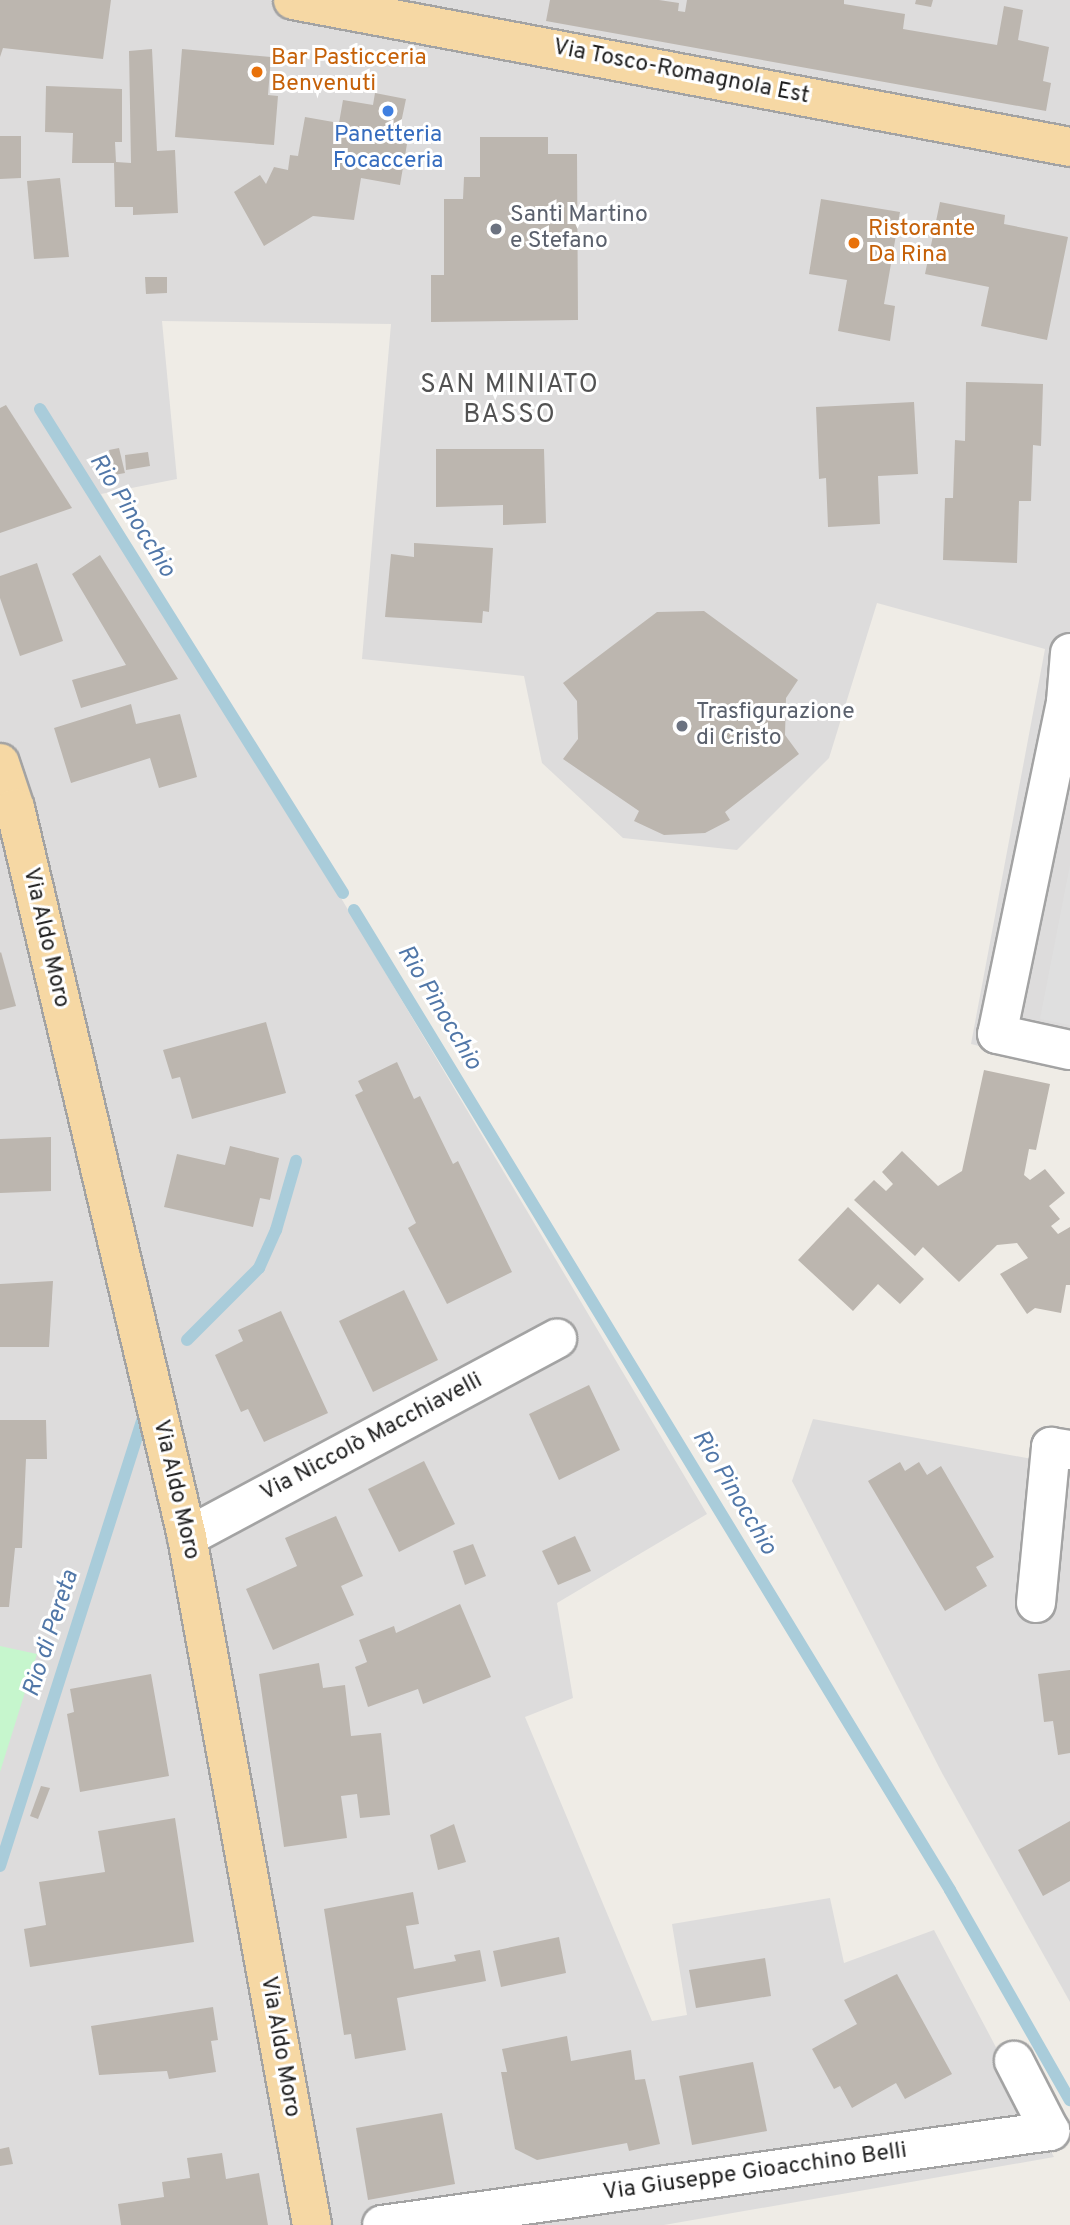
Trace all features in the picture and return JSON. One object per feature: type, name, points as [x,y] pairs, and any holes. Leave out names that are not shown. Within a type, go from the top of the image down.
[{"type":"main road","name":"Via Tosco-Romagnola Est","points":[[293,0],[401,9],[1070,147]]},
{"type":"main road","name":"Via Aldo Moro","points":[[0,763],[7,808],[187,1537],[312,2225]]},
{"type":"street","points":[[1070,647],[1066,702],[998,1034],[1070,1050]]},
{"type":"street","name":"Via Niccolò Macchiavelli","points":[[187,1537],[557,1339]]},
{"type":"street","points":[[1037,1603],[1051,1447],[1070,1450]]},
{"type":"street","name":"Via Giuseppe Gioacchino Belli","points":[[382,2225],[1050,2131],[1014,2061]]},
{"type":"shaded area","points":[[0,0],[1070,0],[1070,1068],[971,1044],[1045,649],[877,603],[829,758],[737,850],[623,838],[542,763],[524,676],[362,659],[391,324],[162,321],[177,479],[101,494],[707,1514],[557,1603],[573,1698],[525,1717],[652,2021],[687,2015],[672,1924],[830,1898],[844,1963],[934,1930],[1054,2157],[664,2225],[0,2225]]},
{"type":"shaded area","points":[[1070,865],[1070,1025],[1040,1019]]},
{"type":"shaded area","points":[[813,1419],[1070,1466],[1070,2002],[942,1773],[792,1481]]},
{"type":"green space","points":[[0,1646],[37,1654],[0,1772]]},
{"type":"building","points":[[0,0],[111,0],[103,59],[3,48],[0,57]]},
{"type":"building","points":[[550,0],[659,0],[679,3],[678,11],[685,12],[687,0],[844,0],[844,4],[905,14],[903,29],[997,45],[1004,6],[1023,10],[1018,40],[1049,47],[1043,81],[1051,83],[1046,111],[546,21]]},
{"type":"building","points":[[916,0],[933,0],[931,7],[915,4]]},
{"type":"building","points":[[152,49],[157,151],[175,150],[178,213],[133,215],[133,207],[115,207],[114,163],[72,163],[73,133],[45,132],[46,86],[122,89],[122,142],[115,142],[116,162],[131,163],[129,51]]},
{"type":"building","points":[[182,49],[271,57],[268,95],[278,96],[274,145],[175,137]]},
{"type":"building","points":[[375,93],[406,99],[397,142],[407,144],[400,185],[361,178],[354,220],[313,216],[264,246],[234,192],[260,175],[266,184],[274,167],[288,170],[290,155],[298,156],[305,117],[339,123],[343,100],[373,105]]},
{"type":"building","points":[[0,136],[21,136],[21,178],[0,179]]},
{"type":"building","name":"Santi Martino e Stefano","points":[[480,137],[548,137],[548,154],[577,154],[578,320],[431,322],[431,275],[444,275],[444,199],[463,199],[464,177],[480,177]]},
{"type":"building","points":[[60,178],[69,257],[34,259],[27,181]]},
{"type":"building","name":"Ristorante Da Rina","points":[[821,199],[900,212],[884,304],[895,306],[890,341],[838,331],[847,280],[809,274]]},
{"type":"building","points":[[940,202],[1005,215],[1004,224],[1068,237],[1047,340],[981,326],[989,287],[925,274]]},
{"type":"building","points":[[145,277],[167,277],[167,293],[146,294]]},
{"type":"building","points":[[966,382],[1043,384],[1041,446],[1033,445],[1031,501],[1019,501],[1017,563],[943,560],[945,498],[953,498],[955,440],[965,441]]},
{"type":"building","points":[[914,402],[918,474],[878,476],[880,524],[828,527],[826,478],[819,479],[816,407]]},
{"type":"building","points":[[6,405],[72,508],[0,533],[0,408]]},
{"type":"building","points":[[119,448],[125,473],[114,475],[109,450]]},
{"type":"building","points":[[436,449],[544,449],[546,523],[503,525],[503,505],[436,507]]},
{"type":"building","points":[[148,452],[150,466],[126,470],[125,455]]},
{"type":"building","points":[[414,543],[493,548],[489,612],[483,611],[482,623],[385,617],[391,554],[414,557]]},
{"type":"building","points":[[100,555],[178,679],[81,708],[72,680],[126,665],[72,574]]},
{"type":"building","points":[[37,563],[63,641],[20,656],[0,598],[0,576]]},
{"type":"building","name":"Trasfigurazione di Cristo","points":[[704,611],[798,680],[786,698],[785,735],[799,754],[725,812],[730,820],[705,833],[664,835],[634,821],[639,811],[563,759],[578,739],[577,701],[563,683],[657,612]]},
{"type":"building","points":[[131,704],[136,724],[180,714],[197,777],[159,788],[150,758],[71,783],[54,728]]},
{"type":"building","points":[[0,953],[16,1006],[0,1010]]},
{"type":"building","points":[[266,1022],[286,1093],[192,1119],[180,1077],[172,1079],[163,1050]]},
{"type":"building","points":[[397,1062],[414,1099],[420,1096],[453,1164],[458,1161],[512,1272],[447,1304],[408,1228],[416,1223],[355,1095],[363,1091],[358,1081]]},
{"type":"building","points":[[984,1070],[1050,1084],[1036,1150],[1029,1149],[1024,1175],[1030,1180],[1045,1169],[1065,1193],[1049,1206],[1060,1219],[1051,1226],[1058,1234],[1070,1227],[1070,1285],[1066,1285],[1061,1313],[1035,1308],[1027,1314],[1000,1274],[1028,1258],[1017,1243],[997,1245],[959,1282],[923,1247],[915,1256],[854,1200],[874,1180],[886,1191],[893,1184],[882,1172],[902,1151],[938,1186],[962,1171]]},
{"type":"building","points":[[51,1137],[51,1191],[0,1193],[0,1139]]},
{"type":"building","points":[[230,1146],[279,1158],[270,1200],[260,1198],[253,1227],[164,1207],[177,1154],[225,1165]]},
{"type":"building","points":[[848,1207],[924,1279],[900,1304],[878,1284],[853,1311],[798,1260]]},
{"type":"building","points":[[53,1281],[49,1347],[0,1347],[0,1284]]},
{"type":"building","points":[[404,1290],[438,1360],[373,1392],[339,1321]]},
{"type":"building","points":[[281,1311],[328,1413],[264,1442],[248,1409],[241,1412],[215,1355],[243,1341],[238,1330]]},
{"type":"building","points":[[589,1385],[620,1450],[559,1480],[529,1414]]},
{"type":"building","points":[[0,1420],[46,1420],[47,1459],[26,1459],[22,1548],[15,1548],[9,1607],[0,1607]]},
{"type":"building","points":[[424,1461],[455,1524],[399,1552],[368,1489]]},
{"type":"building","points":[[900,1462],[905,1471],[919,1462],[927,1475],[941,1466],[994,1557],[976,1567],[987,1586],[945,1611],[868,1481]]},
{"type":"building","points":[[336,1516],[363,1576],[341,1586],[354,1615],[273,1650],[246,1589],[297,1566],[285,1538]]},
{"type":"building","points":[[575,1536],[591,1571],[558,1585],[542,1551]]},
{"type":"building","points":[[473,1544],[486,1576],[465,1585],[453,1551]]},
{"type":"building","points":[[460,1604],[491,1677],[423,1704],[418,1689],[368,1707],[355,1667],[367,1662],[359,1640],[394,1626],[396,1633]]},
{"type":"building","points":[[319,1663],[323,1688],[345,1685],[351,1736],[381,1733],[390,1815],[360,1818],[357,1794],[341,1796],[347,1838],[284,1847],[259,1674]]},
{"type":"building","points":[[1070,1670],[1070,1753],[1058,1755],[1053,1721],[1044,1722],[1038,1674]]},
{"type":"building","points":[[151,1674],[169,1776],[80,1792],[67,1714],[74,1712],[70,1689]]},
{"type":"building","points":[[41,1786],[50,1788],[38,1819],[30,1816]]},
{"type":"building","points":[[175,1818],[194,1942],[30,1967],[24,1929],[46,1925],[39,1882],[105,1872],[98,1831]]},
{"type":"building","points":[[1070,1821],[1070,1881],[1043,1896],[1018,1850]]},
{"type":"building","points":[[454,1824],[466,1862],[438,1870],[430,1835]]},
{"type":"building","points":[[413,1892],[419,1924],[406,1926],[414,1969],[456,1961],[454,1955],[480,1950],[486,1981],[397,1998],[406,2050],[355,2059],[351,2034],[344,2035],[324,1909]]},
{"type":"building","points":[[559,1937],[566,1973],[501,1987],[493,1951]]},
{"type":"building","points":[[765,1958],[771,1996],[696,2008],[689,1970]]},
{"type":"building","points":[[897,1974],[952,2074],[905,2099],[896,2083],[852,2108],[840,2086],[834,2089],[812,2049],[857,2024],[844,2000]]},
{"type":"building","points":[[213,2007],[218,2040],[211,2041],[216,2072],[169,2079],[167,2071],[99,2075],[91,2026]]},
{"type":"building","points":[[567,2036],[571,2061],[631,2050],[635,2080],[645,2079],[660,2144],[629,2151],[627,2143],[537,2160],[515,2149],[501,2072],[507,2072],[502,2049]]},
{"type":"building","points":[[753,2062],[767,2131],[692,2145],[679,2076]]},
{"type":"building","points":[[442,2113],[455,2184],[368,2200],[356,2128]]},
{"type":"building","points":[[9,2147],[13,2164],[0,2166],[0,2149]]},
{"type":"building","points":[[222,2153],[226,2179],[259,2173],[268,2225],[121,2225],[118,2204],[164,2197],[162,2182],[190,2178],[187,2158]]},
{"type":"waterway","name":"Rio Pinocchio","points":[[40,409],[343,893]]},
{"type":"waterway","name":"Rio Pinocchio","points":[[354,910],[950,1890],[1070,2100]]},
{"type":"waterway","name":"Rio di Pereta","points":[[187,1340],[259,1268],[276,1230],[296,1161]]},
{"type":"waterway","name":"Rio di Pereta","points":[[0,1866],[144,1414]]},
{"type":"place","name":"Bar Pasticceria Benvenuti","points":[[257,72]]},
{"type":"place","name":"Panetteria Focacceria","points":[[388,111]]},
{"type":"place","name":"Santi Martino e Stefano","points":[[496,229]]},
{"type":"place","name":"Ristorante Da Rina","points":[[854,243]]},
{"type":"place","name":"Trasfigurazione di Cristo","points":[[682,726]]},
{"type":"district","name":"SAN MINIATO BASSO","points":[[510,401]]}]
